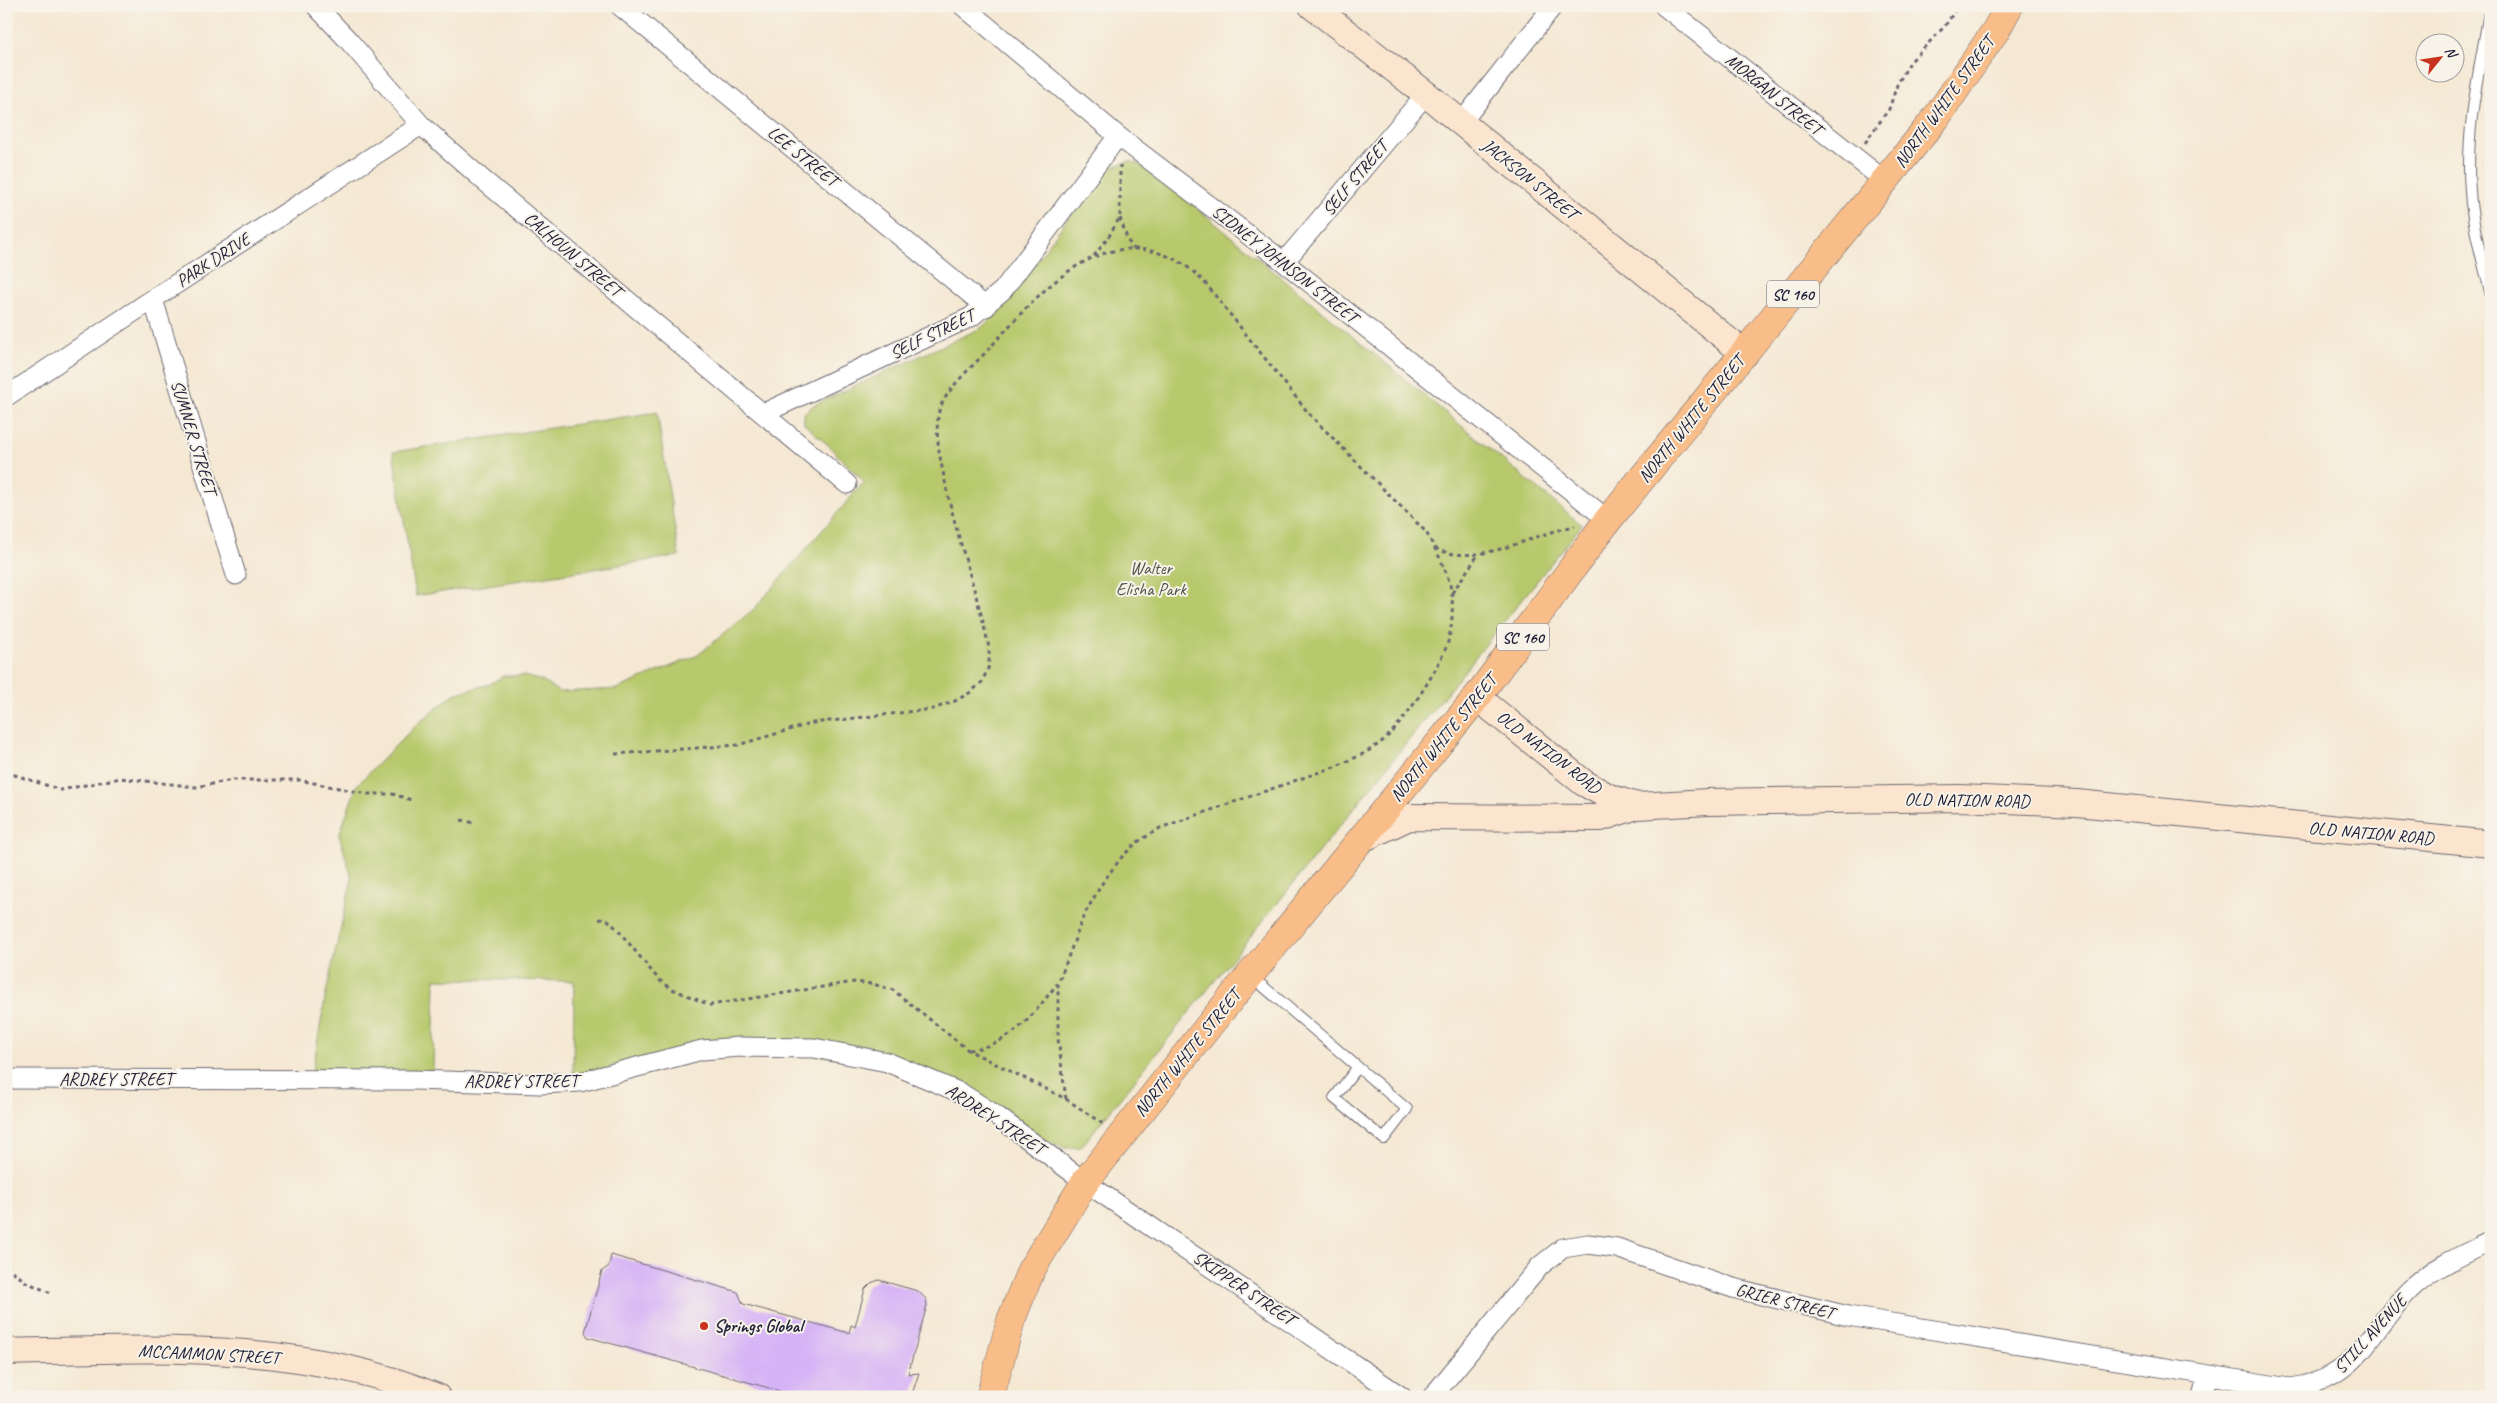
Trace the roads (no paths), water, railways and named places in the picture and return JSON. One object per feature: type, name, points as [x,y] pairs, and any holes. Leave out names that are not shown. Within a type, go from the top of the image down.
[{"type":"main road","name":"JACKSON STREET","points":[[1312,6],[1426,94],[1745,354]]},
{"type":"main road","name":"NORTH WHITE STREET","points":[[990,1397],[1012,1320],[1031,1270],[1085,1182],[1477,697],[1596,523],[1745,354],[1936,118],[1996,30],[2010,6]]},
{"type":"main road","name":"OLD NATION ROAD","points":[[1477,697],[1584,782],[1611,798],[1637,806],[1708,802],[1970,798],[2077,804],[2491,844]]},
{"type":"main road","points":[[1362,838],[1409,817],[1602,818],[1637,806]]},
{"type":"main road","name":"MCCAMMON STREET","points":[[6,1352],[174,1348],[253,1353],[348,1368],[437,1397]]},
{"type":"street","name":"CALHOUN STREET","points":[[316,6],[349,41],[421,125],[482,179],[847,484]]},
{"type":"street","name":"LEE STREET","points":[[620,6],[986,306]]},
{"type":"street","name":"SIDNEY JOHNSON STREET","points":[[963,6],[1118,136],[1284,262],[1596,523]]},
{"type":"street","points":[[1461,123],[1553,6]]},
{"type":"street","name":"MORGAN STREET","points":[[1664,6],[1885,181]]},
{"type":"street","name":"SELF STREET","points":[[1284,262],[1426,94]]},
{"type":"street","name":"PARK DRIVE","points":[[6,394],[7,396],[152,299],[421,125]]},
{"type":"street","name":"SELF STREET","points":[[764,413],[971,317],[986,306],[1003,290],[1118,136]]},
{"type":"street","name":"SUMNER STREET","points":[[152,299],[236,576]]},
{"type":"street","name":"ARDREY STREET","points":[[6,1079],[413,1080],[540,1084],[580,1082],[702,1050],[748,1046],[814,1048],[887,1062],[961,1093],[997,1116],[1085,1182]]},
{"type":"street","name":"SKIPPER STREET","points":[[1085,1182],[1402,1397]]},
{"type":"street","name":"STILL AVENUE","points":[[2207,1376],[2289,1388],[2309,1386],[2326,1379],[2342,1371],[2414,1286],[2433,1271],[2491,1241]]},
{"type":"street","name":"GRIER STREET","points":[[1432,1397],[1540,1266],[1563,1248],[1588,1244],[1617,1248],[1732,1288],[1848,1316],[2207,1376]]},
{"type":"street","points":[[2202,1397],[2207,1376]]},
{"type":"lane","points":[[2490,6],[2473,102],[2469,174],[2477,237],[2491,296]]},
{"type":"lane","points":[[1250,976],[1358,1067],[1407,1109],[1384,1139],[1334,1098],[1358,1067]]},
{"type":"place","name":"Springs Global","points":[[704,1326]]},
{"type":"park label","name":"Walter Elisha Park","points":[[1151,578]]}]
